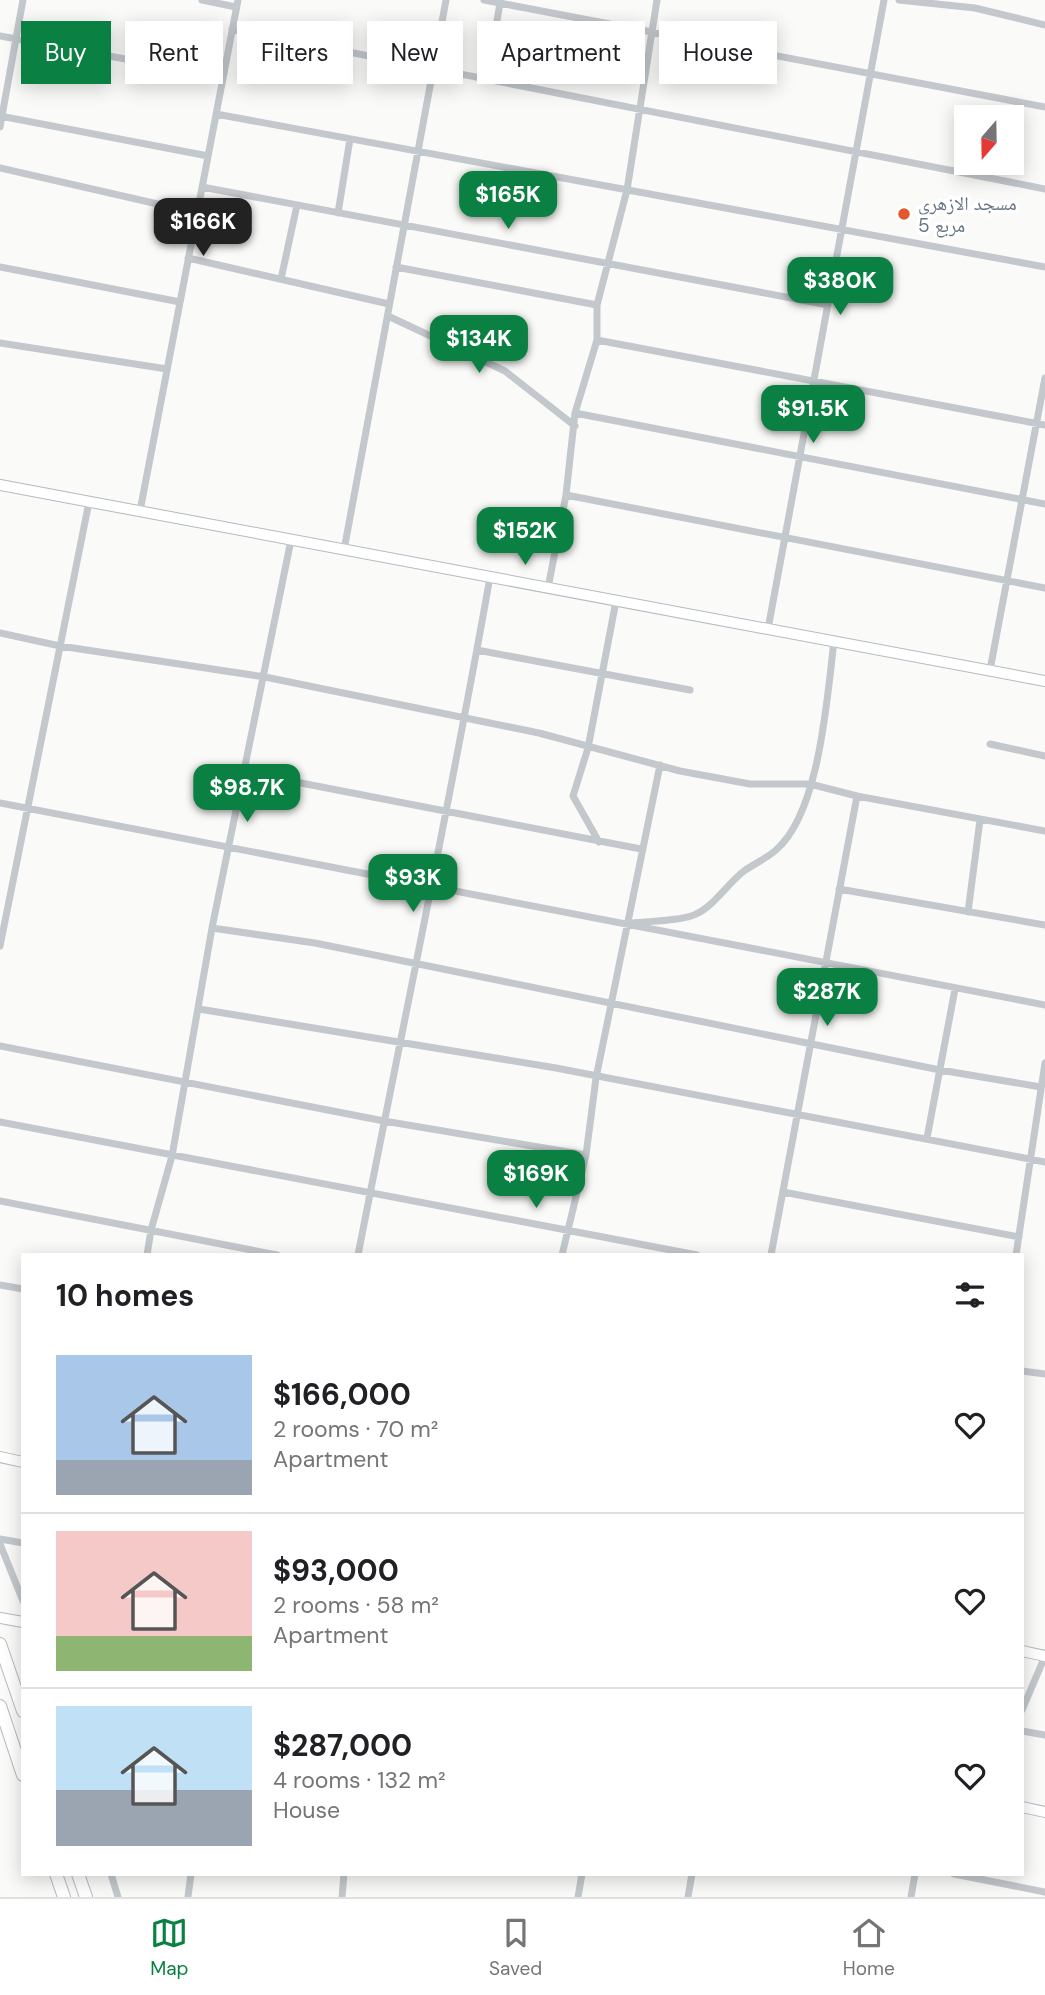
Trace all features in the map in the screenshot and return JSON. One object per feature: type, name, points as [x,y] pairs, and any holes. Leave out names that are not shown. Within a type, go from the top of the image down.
[{"type":"main road","points":[[0,1644],[21,1705]]},
{"type":"main road","points":[[0,1706],[21,1769]]},
{"type":"main road","points":[[57,1876],[64,1897]]},
{"type":"main road","points":[[79,1876],[86,1897]]},
{"type":"street","points":[[0,127],[23,0]]},
{"type":"street","points":[[202,0],[237,4],[223,77]]},
{"type":"street","points":[[442,21],[446,0]]},
{"type":"street","points":[[484,0],[1045,107]]},
{"type":"street","points":[[548,588],[566,495],[575,413],[597,340],[597,305],[627,190],[657,0]]},
{"type":"street","points":[[768,629],[884,0]]},
{"type":"street","points":[[899,0],[975,8],[1045,25]]},
{"type":"street","points":[[497,21],[500,3]]},
{"type":"street","points":[[232,29],[367,56]]},
{"type":"street","points":[[0,36],[125,59]]},
{"type":"street","points":[[140,511],[222,84]]},
{"type":"street","points":[[344,550],[430,84]]},
{"type":"street","points":[[507,84],[1045,189]]},
{"type":"street","points":[[216,114],[1045,267]]},
{"type":"street","points":[[1,116],[208,156]]},
{"type":"street","points":[[338,213],[350,139]]},
{"type":"street","points":[[0,168],[197,213]]},
{"type":"street","points":[[202,187],[828,305]]},
{"type":"street","points":[[281,279],[297,205]]},
{"type":"street","points":[[188,258],[389,304]]},
{"type":"street","points":[[0,267],[180,302]]},
{"type":"street","points":[[396,267],[597,305]]},
{"type":"street","points":[[388,316],[505,371],[575,426]]},
{"type":"street","points":[[597,340],[1041,424]]},
{"type":"street","points":[[0,343],[167,369]]},
{"type":"street","points":[[990,670],[1022,500],[1041,424],[1045,378]]},
{"type":"street","points":[[575,413],[1045,504]]},
{"type":"street","points":[[0,485],[1045,681]]},
{"type":"street","points":[[566,495],[1045,588]]},
{"type":"street","points":[[0,946],[89,502]]},
{"type":"street","points":[[148,1253],[151,1230],[172,1156],[200,1009],[212,928],[291,540]]},
{"type":"street","points":[[358,1253],[399,1042],[417,966],[490,577]]},
{"type":"street","points":[[599,842],[573,796],[589,748],[616,600]]},
{"type":"street","points":[[0,633],[60,646],[264,677],[464,718],[750,784],[810,784],[857,796],[1045,831]]},
{"type":"street","points":[[626,924],[696,914],[743,872],[776,850],[787,838],[804,810],[823,726],[834,641]]},
{"type":"street","points":[[477,650],[690,691]]},
{"type":"street","points":[[990,744],[1045,756]]},
{"type":"street","points":[[562,1253],[586,1156],[596,1078],[660,765]]},
{"type":"street","points":[[244,772],[641,849]]},
{"type":"street","points":[[771,1253],[857,796]]},
{"type":"street","points":[[0,803],[1045,1005]]},
{"type":"street","points":[[968,912],[980,820]]},
{"type":"street","points":[[839,889],[1045,925]]},
{"type":"street","points":[[212,928],[315,943],[611,1005],[940,1070],[1041,1087]]},
{"type":"street","points":[[927,1138],[956,989]]},
{"type":"street","points":[[200,1009],[797,1112],[1045,1162]]},
{"type":"street","points":[[0,1046],[186,1080],[384,1121],[586,1156]]},
{"type":"street","points":[[1016,1253],[1045,1063]]},
{"type":"street","points":[[0,1122],[687,1253]]},
{"type":"street","points":[[783,1192],[1019,1237]]},
{"type":"street","points":[[0,1201],[267,1253]]},
{"type":"street","points":[[0,1285],[21,1289]]},
{"type":"street","points":[[1024,1371],[1045,1374]]},
{"type":"street","points":[[0,1457],[21,1462]]},
{"type":"street","points":[[0,1539],[21,1543]]},
{"type":"street","points":[[0,1544],[21,1596]]},
{"type":"street","points":[[0,1618],[21,1622]]},
{"type":"street","points":[[1024,1651],[1045,1656],[1024,1705]]},
{"type":"street","points":[[1024,1731],[1045,1735]]},
{"type":"street","points":[[1024,1807],[1045,1812]]},
{"type":"street","points":[[112,1876],[118,1897]]},
{"type":"street","points":[[187,1897],[191,1876]]},
{"type":"street","points":[[342,1897],[344,1876]]},
{"type":"street","points":[[578,1897],[582,1876]]},
{"type":"street","points":[[688,1897],[692,1876]]},
{"type":"street","points":[[911,1897],[915,1876]]},
{"type":"street","points":[[964,1876],[1045,1892]]},
{"type":"place","name":"مسجد الازهري مربع 5","points":[[904,214]]}]
